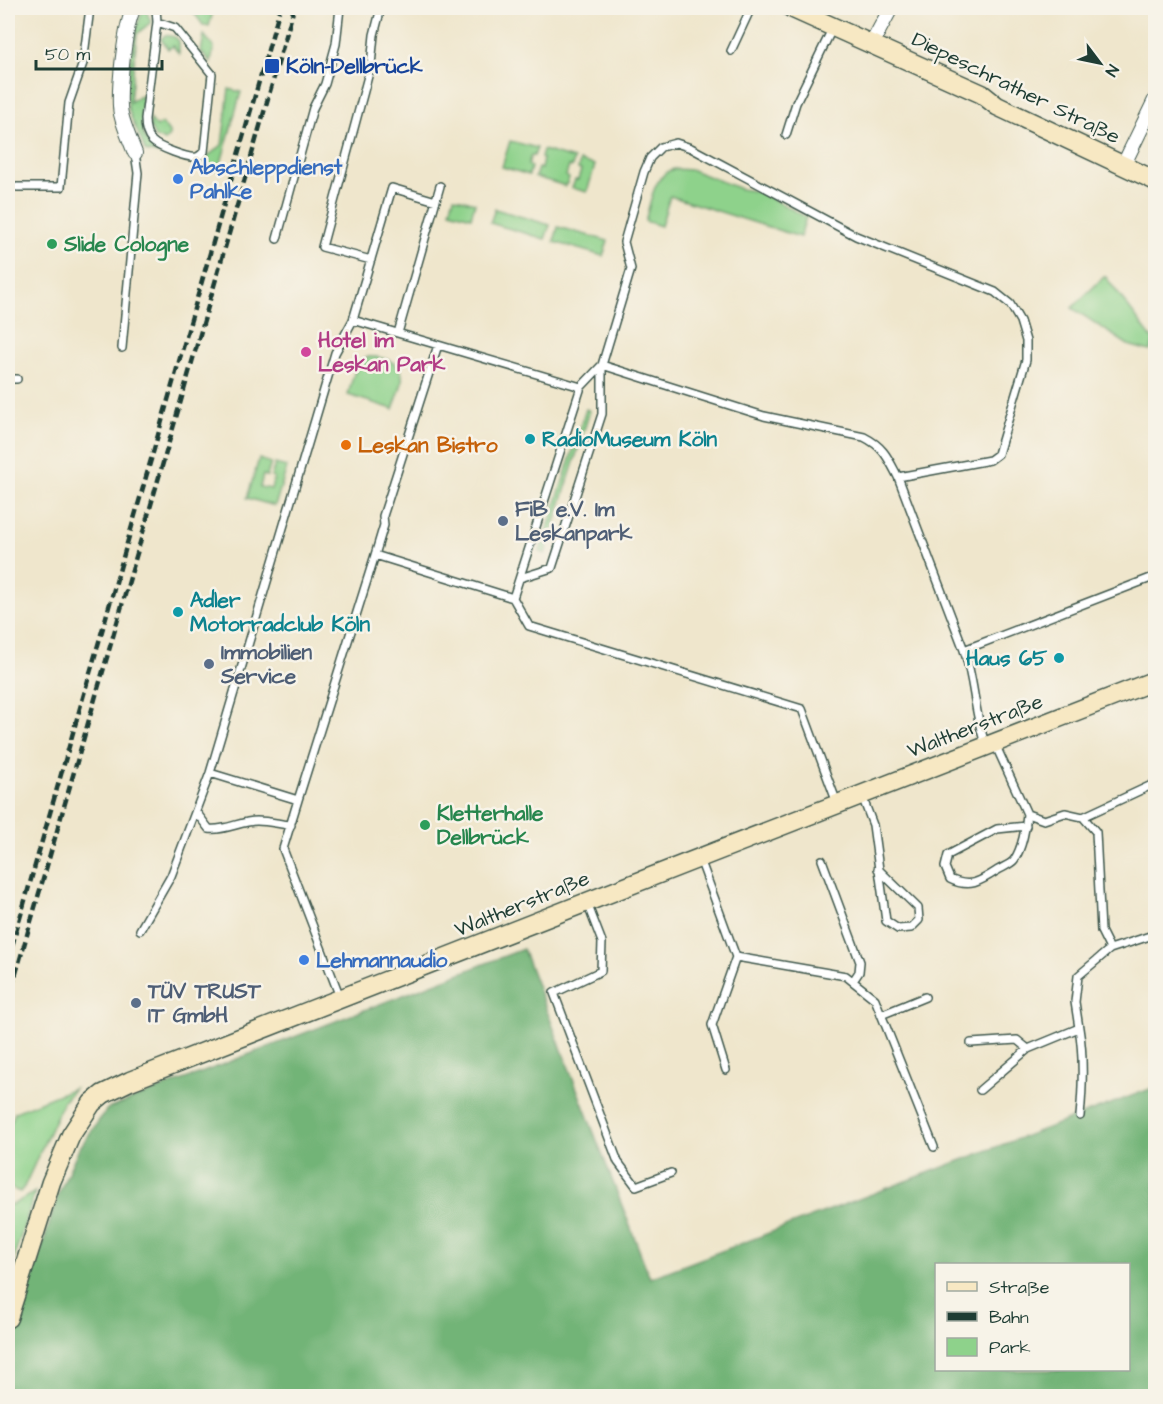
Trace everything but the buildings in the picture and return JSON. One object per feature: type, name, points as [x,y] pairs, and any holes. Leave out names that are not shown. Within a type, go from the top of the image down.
[{"type":"street","points":[[134,8],[128,23],[119,99],[121,115],[135,153]]},
{"type":"street","name":"Diepeschrather Straße","points":[[791,8],[871,45],[900,55],[982,94],[997,105],[1155,181]]},
{"type":"street","points":[[871,45],[891,8]]},
{"type":"street","points":[[1123,166],[1155,98]]},
{"type":"street","name":"Waltherstraße","points":[[8,1318],[61,1158],[71,1135],[92,1103],[102,1094],[130,1080],[1155,680]]},
{"type":"lane","points":[[17,187],[61,187],[69,104],[83,63],[90,8]]},
{"type":"lane","points":[[156,8],[157,21],[145,119],[146,131],[159,147],[191,157],[199,157],[204,152],[213,79],[210,70],[175,28],[157,21]]},
{"type":"lane","points":[[277,239],[313,108],[325,84],[333,54],[340,8]]},
{"type":"lane","points":[[371,260],[322,247],[371,65],[374,35],[381,8]]},
{"type":"lane","points":[[731,51],[752,8]]},
{"type":"lane","points":[[786,135],[796,103],[833,27]]},
{"type":"lane","points":[[519,578],[552,568],[602,414],[602,365],[631,269],[624,242],[644,172],[650,158],[661,147],[676,143],[692,148],[856,236],[995,292],[1010,304],[1020,321],[1026,341],[1026,360],[998,454],[990,460],[898,477]]},
{"type":"lane","points":[[122,348],[138,173],[135,153]]},
{"type":"lane","points":[[398,333],[440,186]]},
{"type":"lane","points":[[140,930],[171,876],[210,773],[335,353],[353,320],[392,188],[436,201]]},
{"type":"lane","points":[[353,320],[581,387]]},
{"type":"lane","points":[[340,999],[284,849],[384,525],[383,516],[438,345]]},
{"type":"lane","points":[[513,598],[581,387],[602,365]]},
{"type":"lane","points":[[602,365],[764,416],[864,437],[876,443],[886,453],[898,477],[971,670],[980,730],[990,744],[1027,814],[1026,826],[1014,860],[976,884],[961,885],[950,879],[945,867],[948,855],[997,829],[1026,826]]},
{"type":"lane","points":[[8,379],[18,379]]},
{"type":"lane","points":[[375,555],[513,598],[529,626],[802,709],[837,803]]},
{"type":"lane","points":[[964,650],[1155,576]]},
{"type":"lane","points":[[210,773],[298,800]]},
{"type":"lane","points":[[1027,814],[1044,820],[1065,813],[1083,817],[1155,783]]},
{"type":"lane","points":[[861,794],[873,825],[878,869],[886,921],[898,929],[911,928],[919,920],[918,908],[878,869]]},
{"type":"lane","points":[[196,812],[209,829],[220,831],[256,821],[291,825]]},
{"type":"lane","points":[[1083,817],[1095,832],[1101,931],[1110,949]]},
{"type":"lane","points":[[699,857],[736,957],[712,1025],[726,1070]]},
{"type":"lane","points":[[822,860],[860,962],[859,972],[853,981]]},
{"type":"lane","points":[[586,903],[602,942],[601,971],[554,993],[618,1162],[636,1186],[671,1173]]},
{"type":"lane","points":[[1080,1116],[1084,1055],[1075,1002],[1078,976],[1110,949],[1155,934]]},
{"type":"lane","points":[[736,957],[846,976],[874,999],[934,1147]]},
{"type":"lane","points":[[881,1015],[925,997]]},
{"type":"lane","points":[[980,1090],[1028,1049],[1079,1028]]},
{"type":"lane","points":[[970,1043],[1017,1040],[1028,1049]]},
{"type":"green space","points":[[145,8],[151,22],[137,34],[130,102],[143,94],[141,119],[144,135],[152,149],[159,154],[145,151],[131,118],[127,98],[131,56],[137,26]]},
{"type":"green space","points":[[194,8],[214,8],[209,26],[203,25],[192,10]]},
{"type":"green space","points":[[165,35],[175,37],[179,41],[179,54],[173,46],[168,49],[161,39]]},
{"type":"green space","points":[[204,35],[214,47],[211,62],[201,52]]},
{"type":"green space","points":[[229,89],[241,92],[219,170],[201,165],[222,145]]},
{"type":"green space","points":[[150,119],[157,127],[162,123],[170,134],[165,141],[155,137],[150,127]]},
{"type":"green space","points":[[510,141],[537,148],[534,156],[531,155],[528,165],[531,167],[529,175],[502,167]]},
{"type":"green space","points":[[543,150],[574,159],[566,176],[569,178],[566,186],[535,177],[538,168],[541,169]]},
{"type":"green space","points":[[580,161],[595,165],[587,192],[572,188],[581,170],[578,169]]},
{"type":"green space","points":[[674,169],[692,170],[741,189],[760,192],[806,217],[800,237],[670,196],[661,226],[645,221],[657,183],[667,172]]},
{"type":"green space","points":[[454,197],[475,203],[471,217],[450,211]]},
{"type":"green space","points":[[495,209],[550,225],[545,239],[490,223]]},
{"type":"green space","points":[[558,227],[608,241],[603,256],[554,242]]},
{"type":"green space","points":[[1105,276],[1154,341],[1150,351],[1128,345],[1072,308]]},
{"type":"green space","points":[[367,357],[385,359],[400,369],[401,384],[393,409],[348,395],[356,368]]},
{"type":"green space","points":[[586,409],[590,411],[545,554],[540,552]]},
{"type":"green space","points":[[259,459],[271,463],[267,476],[263,475],[260,487],[271,489],[274,478],[271,477],[275,464],[287,467],[275,506],[247,498]]},
{"type":"green space","points":[[523,949],[650,1278],[1155,1087],[1155,1396],[8,1396],[8,1358],[58,1195],[78,1150],[107,1109]]},
{"type":"green space","points":[[74,1088],[63,1102],[24,1187],[20,1192],[8,1187],[8,1131],[15,1112]]},
{"type":"green space","points":[[35,1192],[8,1276],[8,1203],[12,1205]]},
{"type":"railway","points":[[8,960],[280,8]]},
{"type":"railway","points":[[8,1001],[294,8]]},
{"type":"place","name":"Köln-Dellbrück","points":[[272,66]]},
{"type":"place","name":"Abschleppdienst Pahlke","points":[[178,179]]},
{"type":"place","name":"Slide Cologne","points":[[52,244]]},
{"type":"place","name":"Hotel im Leskan Park","points":[[306,352]]},
{"type":"place","name":"RadioMuseum Köln","points":[[530,439]]},
{"type":"place","name":"Leskan Bistro","points":[[346,445]]},
{"type":"place","name":"FiB e.V. Im Leskanpark","points":[[503,521]]},
{"type":"place","name":"Adler Motorradclub Köln","points":[[178,612]]},
{"type":"place","name":"Haus 65","points":[[1059,658]]},
{"type":"place","name":"Immobilien Service","points":[[209,664]]},
{"type":"place","name":"Kletterhalle Dellbrück","points":[[425,825]]},
{"type":"place","name":"Lehmannaudio","points":[[304,960]]},
{"type":"place","name":"TÜV TRUST IT GmbH","points":[[136,1003]]}]
